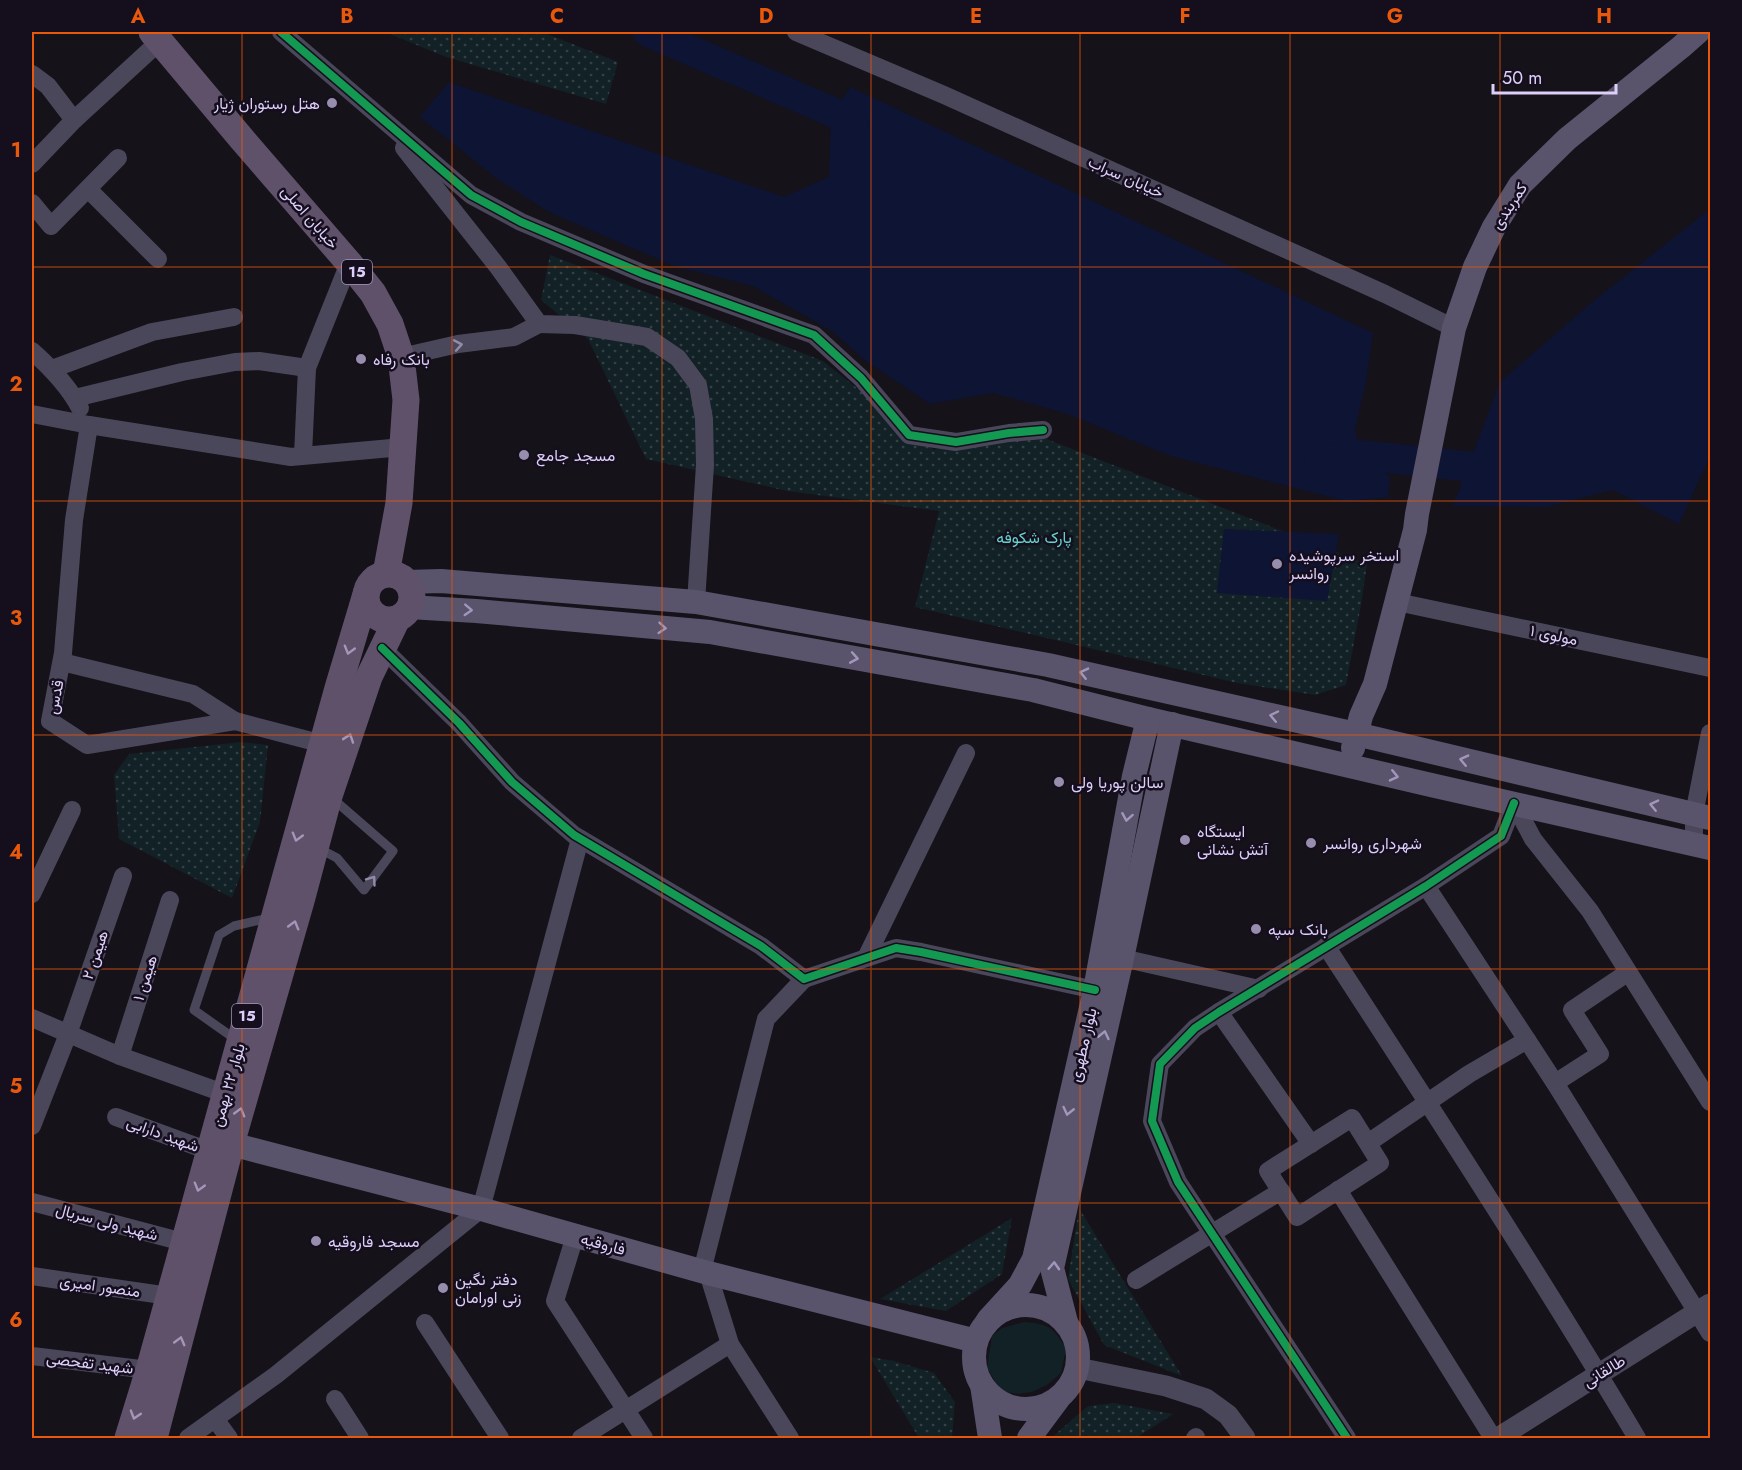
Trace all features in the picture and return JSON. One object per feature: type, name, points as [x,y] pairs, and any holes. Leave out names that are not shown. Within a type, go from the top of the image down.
[{"type":"main road","name":"کمربندی","points":[[1348,765],[1361,716],[1375,684],[1415,530],[1454,328],[1475,267],[1494,226],[1520,185],[1567,139],[1698,32]]},
{"type":"main road","name":"خیابان اصلی","points":[[156,36],[349,263],[373,293],[390,324],[401,357],[406,400],[399,503],[400,596]]},
{"type":"main road","name":"15","points":[[366,594],[373,580],[400,596]]},
{"type":"main road","points":[[366,594],[373,613],[384,619],[400,596],[441,581],[696,602],[1048,665],[1356,734],[1702,816]]},
{"type":"main road","name":"بلوار ۲۲ بهمن","points":[[158,1435],[220,1148],[226,1094],[366,594]]},
{"type":"main road","points":[[400,596],[476,611],[710,632],[1033,690],[1702,846]]},
{"type":"main road","name":"بلوار ۲۲ بهمن","points":[[128,1438],[149,1370],[183,1242],[220,1148],[316,847],[329,796],[369,677],[400,596]]},
{"type":"main road","points":[[974,679],[980,653]]},
{"type":"main road","name":"بلوار مطهری","points":[[988,1320],[1020,1285],[1034,1260],[1095,990],[1134,776],[1148,718]]},
{"type":"main road","name":"بلوار مطهری","points":[[1066,1322],[1052,1268],[1172,724]]},
{"type":"main road","name":"فاروقیه","points":[[220,1148],[481,1209],[705,1272],[976,1341]]},
{"type":"main road","points":[[990,1438],[982,1384],[974,1364],[976,1341],[988,1320],[1006,1308],[1028,1304],[1049,1309],[1066,1322],[1077,1344],[1078,1368],[1071,1385],[1058,1398],[1029,1438]]},
{"type":"main road","points":[[982,1384],[993,1398],[1017,1408],[1043,1407],[1058,1398]]},
{"type":"street","points":[[281,32],[471,195],[521,222],[644,274],[814,335],[861,378],[909,435],[956,442],[1043,430]]},
{"type":"street","name":"خیابان سراب","points":[[796,32],[944,95],[1385,294],[1454,328]]},
{"type":"street","points":[[32,164],[156,36]]},
{"type":"street","points":[[32,74],[48,86],[74,120]]},
{"type":"street","points":[[381,119],[498,267],[538,324]]},
{"type":"street","points":[[32,203],[51,226],[118,158]]},
{"type":"street","points":[[88,189],[158,259]]},
{"type":"street","points":[[303,455],[306,368],[349,263]]},
{"type":"street","points":[[52,369],[152,332],[234,317]]},
{"type":"street","points":[[401,357],[458,344],[514,337],[538,324],[575,325],[646,337],[678,358],[698,386],[704,419],[705,465],[696,602]]},
{"type":"street","points":[[32,351],[52,369],[75,398],[89,425]]},
{"type":"street","points":[[75,398],[182,372],[235,362],[260,361],[306,368]]},
{"type":"street","points":[[32,414],[291,456],[402,447]]},
{"type":"street","name":"قدس","points":[[89,425],[74,520],[62,662],[50,721],[87,745],[235,721],[323,744]]},
{"type":"street","name":"مولوی ۱","points":[[1397,602],[1710,668]]},
{"type":"street","points":[[382,648],[459,723],[512,782],[580,839],[761,946],[804,979]]},
{"type":"street","points":[[62,662],[193,694],[235,721]]},
{"type":"street","points":[[1702,846],[1702,816],[1710,733]]},
{"type":"street","points":[[866,958],[966,753]]},
{"type":"street","points":[[1347,1438],[1178,1182],[1152,1121],[1160,1064],[1194,1028],[1219,1011],[1259,989],[1426,886],[1501,836],[1514,803]]},
{"type":"street","points":[[1514,803],[1533,839],[1590,911],[1710,1102]]},
{"type":"street","points":[[32,894],[72,810]]},
{"type":"street","points":[[188,1438],[276,1375],[481,1209],[580,839]]},
{"type":"street","name":"هیمن ۲","points":[[32,1126],[68,1034],[123,876]]},
{"type":"street","points":[[1426,886],[1704,1308],[1710,1333]]},
{"type":"street","name":"هیمن ۱","points":[[120,1056],[170,900]]},
{"type":"street","points":[[1326,946],[1599,1374],[1637,1438]]},
{"type":"street","points":[[790,1438],[730,1344],[705,1272],[766,1019],[804,979],[896,948],[1095,990]]},
{"type":"street","points":[[1122,958],[1259,989]]},
{"type":"street","points":[[1555,1083],[1600,1054],[1572,1010],[1627,973]]},
{"type":"street","points":[[1219,1011],[1311,1144]]},
{"type":"street","points":[[32,1018],[120,1056],[226,1094]]},
{"type":"street","points":[[1368,1143],[1469,1074],[1527,1040]]},
{"type":"street","name":"شهید دارابی","points":[[116,1117],[220,1148]]},
{"type":"street","points":[[1352,1118],[1368,1143],[1380,1163],[1297,1217],[1268,1171],[1352,1118]]},
{"type":"street","points":[[1338,1190],[1493,1438]]},
{"type":"street","points":[[1136,1280],[1281,1191]]},
{"type":"street","name":"شهید ولی سریال","points":[[32,1202],[183,1242]]},
{"type":"street","points":[[575,1236],[555,1301],[644,1438]]},
{"type":"street","name":"منصور امیری","points":[[32,1276],[169,1296]]},
{"type":"street","name":"طالقانی","points":[[1498,1438],[1704,1308]]},
{"type":"street","points":[[425,1323],[500,1438]]},
{"type":"street","points":[[581,1438],[730,1344]]},
{"type":"street","name":"شهید تفحصی","points":[[32,1356],[149,1370]]},
{"type":"street","points":[[1078,1368],[1166,1386],[1206,1399],[1228,1416],[1245,1438]]},
{"type":"street","points":[[335,1399],[360,1438]]},
{"type":"street","points":[[215,1419],[229,1438]]},
{"type":"lane","points":[[316,847],[337,858],[364,890],[393,851],[329,796]]},
{"type":"lane","points":[[240,1043],[194,1010],[219,935],[234,927],[275,916]]},
{"type":"green space","points":[[385,32],[542,32],[618,62],[606,104],[446,57]]},
{"type":"green space","name":"پارک شکوفه","points":[[550,255],[823,361],[934,450],[1026,431],[1367,564],[1346,685],[1315,695],[1237,683],[915,607],[939,511],[787,491],[646,459],[588,339],[541,300]]},
{"type":"green space","points":[[241,742],[268,745],[260,822],[232,898],[119,839],[114,775],[129,754]]},
{"type":"green space","points":[[1079,1208],[1182,1376],[1104,1345],[1068,1279]]},
{"type":"green space","points":[[1012,1218],[1002,1274],[946,1311],[880,1299]]},
{"type":"green space","points":[[1024,1322],[1039,1324],[1054,1331],[1066,1349],[1061,1373],[1047,1385],[1032,1392],[1018,1394],[1001,1391],[987,1368],[992,1336],[1002,1328]]},
{"type":"green space","points":[[870,1357],[894,1361],[934,1373],[955,1402],[952,1438],[919,1438]]},
{"type":"green space","points":[[1114,1403],[1173,1414],[1136,1438],[1051,1438],[1088,1406]]},
{"type":"water","points":[[449,82],[784,197],[829,177],[831,118],[850,87],[1373,333],[1366,381],[1355,429],[1360,455],[1390,477],[1388,497],[1346,501],[1171,456],[1065,413],[993,393],[930,404],[867,362],[832,331],[753,286],[674,266],[549,212],[496,178],[420,117]]},
{"type":"water","points":[[1710,209],[1710,456],[1679,524],[1613,490],[1546,507],[1453,506],[1500,382],[1591,303]]},
{"type":"water","name":"استخر سرپوشیده روانسر","points":[[1224,529],[1339,534],[1327,601],[1217,593]]},
{"type":"waterway","points":[[648,32],[849,119],[859,141]]},
{"type":"waterway","points":[[1319,462],[1360,455],[1510,471]]},
{"type":"cycle path","points":[[281,32],[471,195],[521,222],[644,274],[814,335],[861,378],[909,435],[956,442],[1043,430]]},
{"type":"cycle path","points":[[382,648],[459,723],[512,782],[574,835],[761,946],[804,979],[896,948],[1095,990]]},
{"type":"cycle path","points":[[1347,1438],[1178,1182],[1152,1121],[1160,1064],[1195,1028],[1426,886],[1501,836],[1514,803]]},
{"type":"place","name":"هتل رستوران ژیار","points":[[332,103]]},
{"type":"place","name":"بانک رفاه","points":[[361,359]]},
{"type":"place","name":"مسجد جامع","points":[[524,455]]},
{"type":"place","name":"استخر سرپوشیده روانسر","points":[[1277,564]]},
{"type":"place","name":"سالن پوریا ولی","points":[[1059,782]]},
{"type":"place","name":"ایستگاه آتش نشانی","points":[[1185,840]]},
{"type":"place","name":"شهرداری روانسر","points":[[1311,843]]},
{"type":"place","name":"بانک سپه","points":[[1256,929]]},
{"type":"place","name":"مسجد فاروقیه","points":[[316,1241]]},
{"type":"place","name":"دفتر نگین زنی اورامان","points":[[443,1288]]}]
